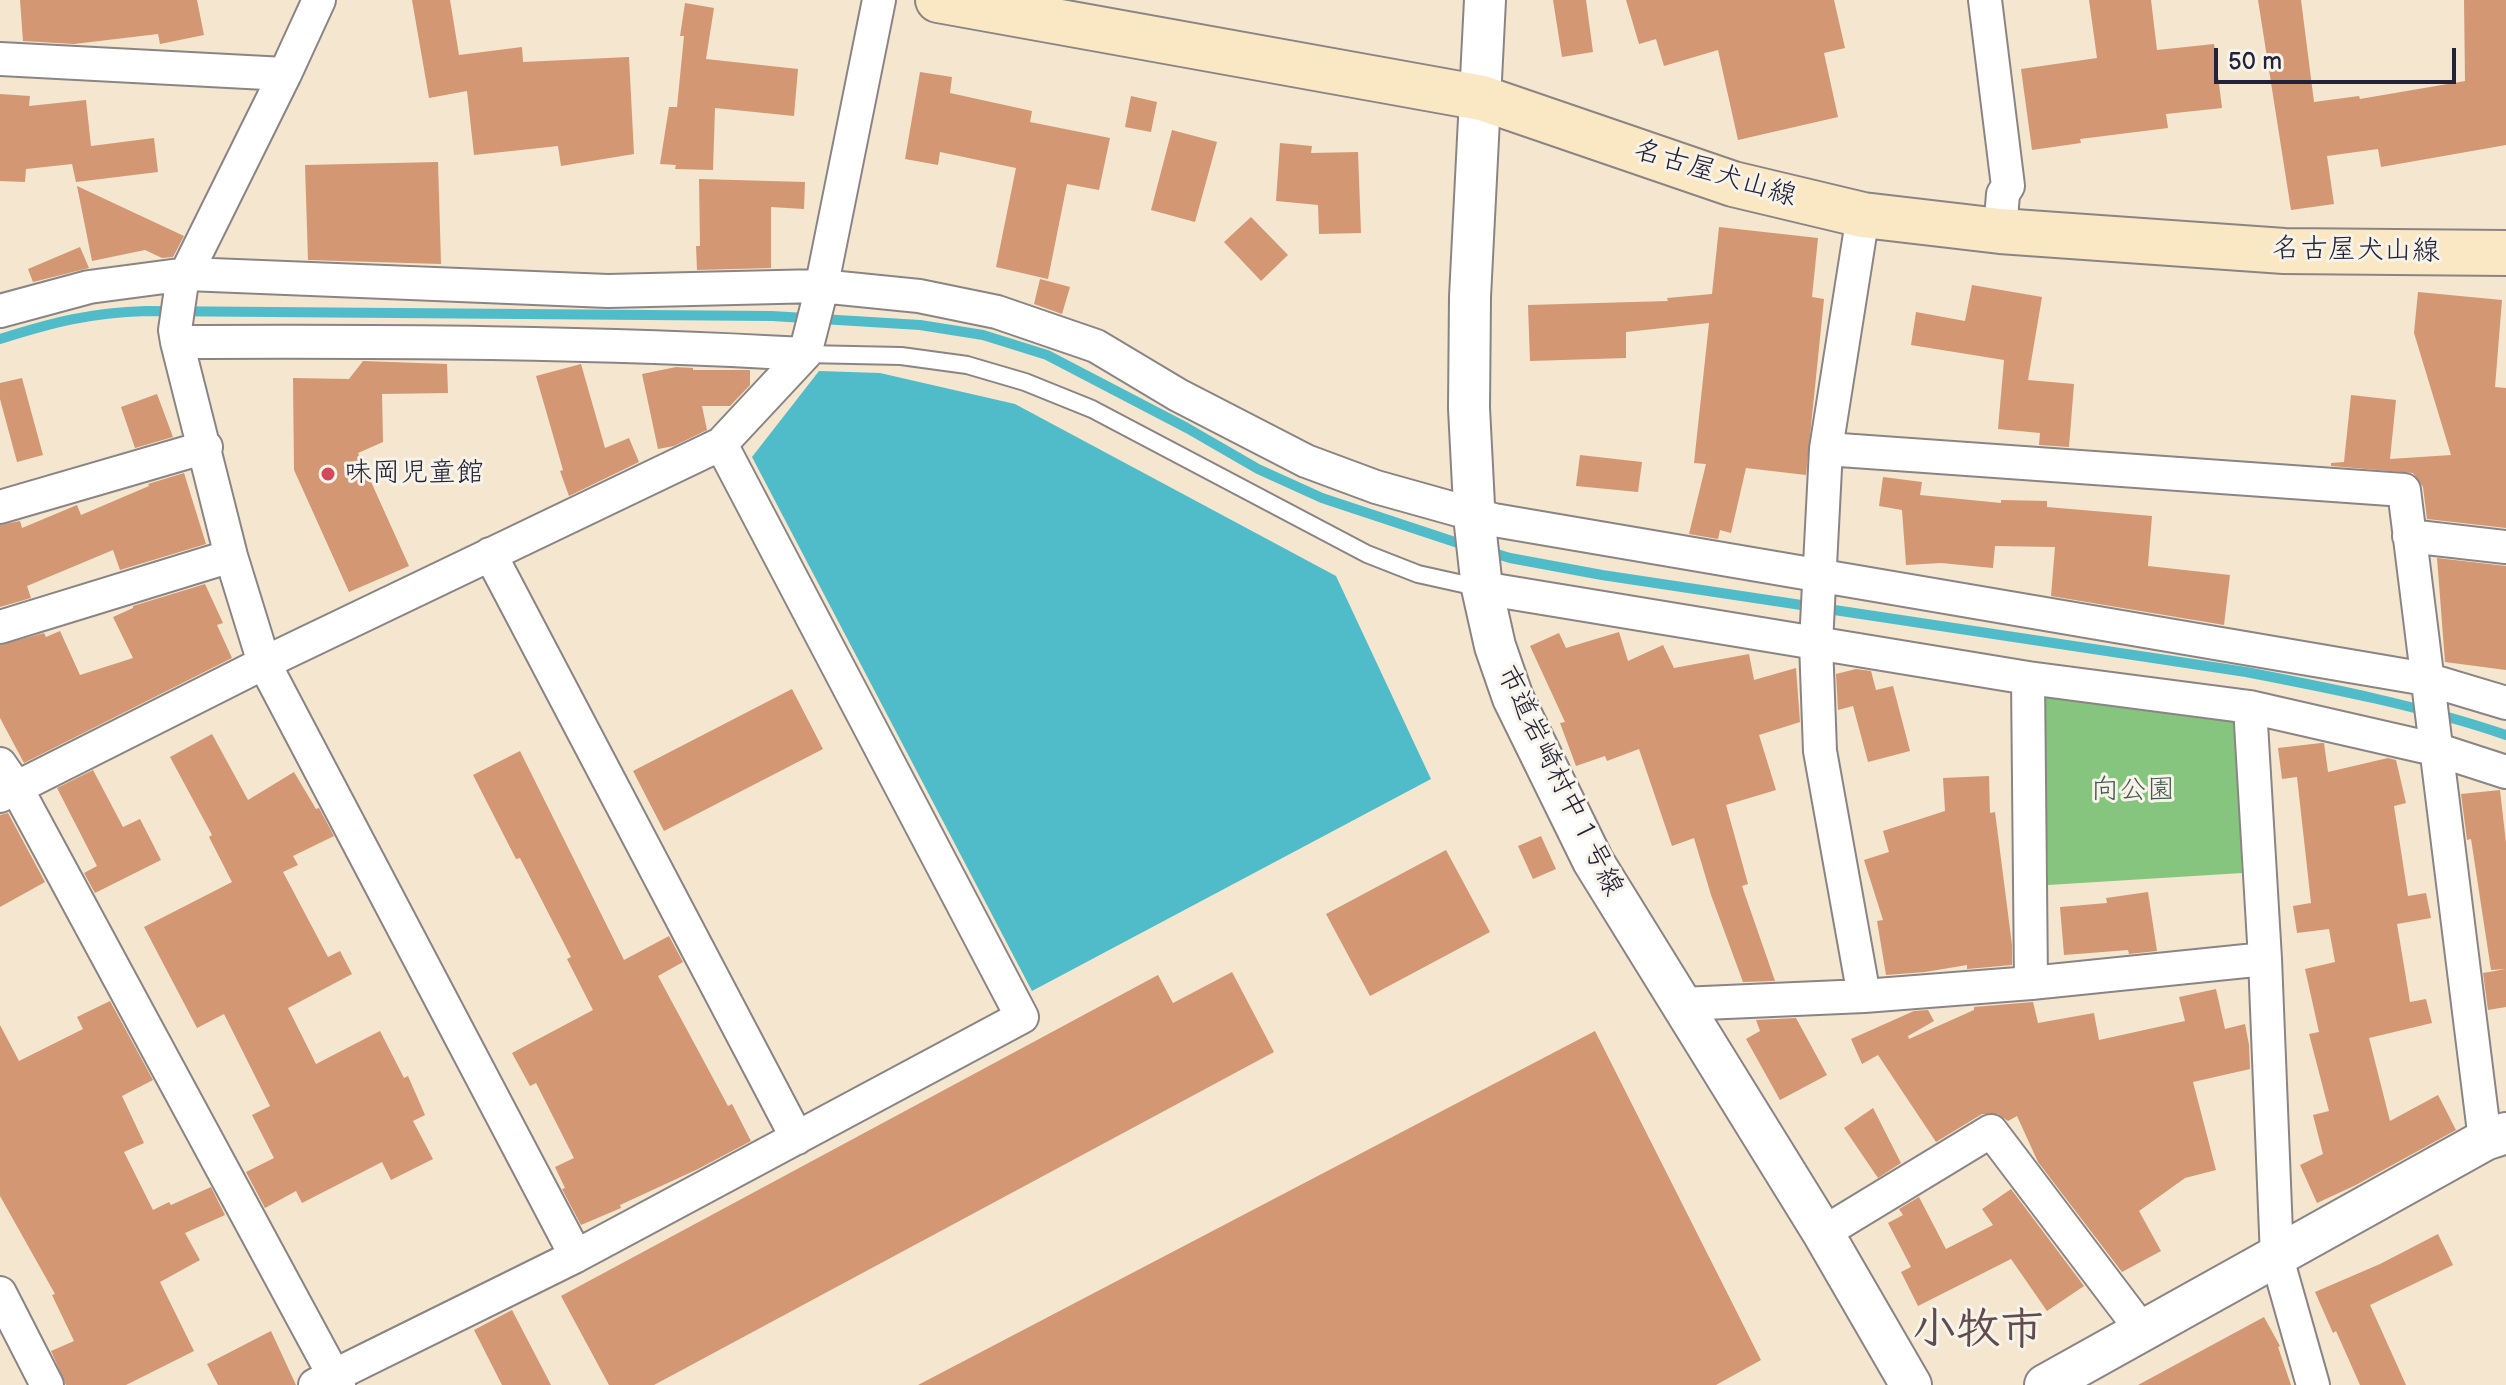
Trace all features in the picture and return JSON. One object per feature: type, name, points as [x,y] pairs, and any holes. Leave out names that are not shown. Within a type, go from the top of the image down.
[{"type":"main road","name":"名古屋犬山線","points":[[938,0],[1034,8],[1482,98],[1733,184],[1863,215],[2000,231],[2284,251],[2506,253]]},
{"type":"street","points":[[319,0],[184,278],[176,336],[231,556],[264,663],[576,1256]]},
{"type":"street","points":[[721,444],[1022,1017],[576,1256],[330,1382],[5,782],[264,663],[721,444],[805,354],[879,0]]},
{"type":"street","name":"市道岩崎村中１号線","points":[[1485,0],[1470,297],[1469,408],[1482,588],[1495,646],[1513,698],[1593,861],[1823,1233],[1911,1385]]},
{"type":"street","points":[[1985,0],[2008,186],[2003,194],[2000,231]]},
{"type":"street","points":[[0,59],[285,74]]},
{"type":"street","points":[[1863,215],[1826,449],[1817,636],[1820,751],[1864,996]]},
{"type":"street","points":[[0,311],[89,287],[184,278],[608,291],[919,296],[997,312],[1096,346],[1178,395],[1306,461],[1475,520],[1494,520],[1820,580],[2427,684],[2506,703]]},
{"type":"street","points":[[176,336],[663,346],[805,354]]},
{"type":"street","points":[[0,507],[206,447]]},
{"type":"street","points":[[1826,449],[2404,490],[2427,684],[2495,1137],[2277,1258],[2141,1329],[2045,1385]]},
{"type":"street","points":[[2409,536],[2506,547]]},
{"type":"street","points":[[490,554],[797,1138]]},
{"type":"street","points":[[0,627],[231,556]]},
{"type":"street","points":[[1482,588],[1817,636],[2028,678],[2250,707],[2436,742],[2506,772]]},
{"type":"street","points":[[2028,678],[2031,983]]},
{"type":"street","points":[[2250,707],[2265,959],[2277,1258],[2313,1385]]},
{"type":"street","points":[[1681,1004],[1864,996],[2265,959]]},
{"type":"street","points":[[1823,1233],[1991,1131],[2141,1329]]},
{"type":"street","points":[[0,1293],[47,1385]]},
{"type":"lane","points":[[805,354],[914,358],[967,365],[1025,382],[1092,409],[1367,554],[1418,574],[1482,588]]},
{"type":"green space","name":"向公園","points":[[2043,691],[2236,716],[2242,873],[2048,885]]},
{"type":"water","points":[[819,371],[880,373],[1015,404],[1336,576],[1431,779],[1032,991],[752,457]]},
{"type":"building","points":[[20,0],[197,0],[204,35],[160,44],[158,34],[74,44],[23,41]]},
{"type":"building","points":[[412,0],[450,0],[459,55],[522,47],[523,62],[629,57],[634,154],[561,166],[558,146],[474,155],[467,91],[429,98]]},
{"type":"building","points":[[1553,0],[1586,0],[1593,52],[1562,57]]},
{"type":"building","points":[[1626,0],[1834,0],[1845,48],[1824,53],[1838,117],[1738,140],[1718,50],[1664,66],[1656,39],[1639,44]]},
{"type":"building","points":[[2089,0],[2151,0],[2157,50],[2214,44],[2222,108],[2166,114],[2168,128],[2080,139],[2081,143],[2032,150],[2021,69],[2097,58]]},
{"type":"building","points":[[2258,0],[2301,0],[2314,102],[2359,96],[2360,99],[2465,81],[2464,0],[2506,0],[2506,145],[2381,167],[2378,149],[2327,156],[2334,204],[2291,210]]},
{"type":"building","points":[[685,3],[714,8],[706,59],[798,69],[794,116],[715,108],[713,170],[675,169],[676,165],[660,164],[669,107],[677,107],[684,36],[680,36]]},
{"type":"building","points":[[920,72],[952,77],[950,93],[1032,111],[1030,122],[1110,138],[1099,190],[1067,184],[1048,279],[996,267],[1016,168],[940,152],[938,165],[905,159]]},
{"type":"building","points":[[0,94],[30,96],[29,106],[86,100],[91,146],[154,138],[158,172],[76,182],[72,164],[26,169],[25,182],[0,181]]},
{"type":"building","points":[[1131,96],[1157,102],[1151,132],[1125,127]]},
{"type":"building","points":[[1172,130],[1217,142],[1195,222],[1151,210]]},
{"type":"building","points":[[1280,143],[1312,146],[1311,153],[1358,152],[1361,233],[1319,234],[1318,205],[1276,201]]},
{"type":"building","points":[[438,162],[441,264],[308,260],[305,165]]},
{"type":"building","points":[[699,179],[805,182],[804,209],[771,207],[771,268],[697,270],[696,246],[700,246]]},
{"type":"building","points":[[77,186],[184,236],[173,257],[162,258],[145,250],[92,261]]},
{"type":"building","points":[[1251,217],[1288,255],[1261,281],[1224,242]]},
{"type":"building","points":[[1719,227],[1818,238],[1812,297],[1824,299],[1806,475],[1746,468],[1731,533],[1720,530],[1718,539],[1689,534],[1706,464],[1694,463],[1709,323],[1626,332],[1626,358],[1530,361],[1528,305],[1668,301],[1667,298],[1712,294]]},
{"type":"building","points":[[80,247],[89,268],[33,282],[28,269]]},
{"type":"building","points":[[1040,279],[1070,287],[1062,314],[1034,304]]},
{"type":"building","points":[[1972,285],[2042,297],[2028,380],[2074,384],[2069,447],[2039,445],[2040,433],[1998,429],[2004,360],[1911,345],[1916,312],[1965,321]]},
{"type":"building","points":[[2418,292],[2502,300],[2495,387],[2506,388],[2506,528],[2427,519],[2423,487],[2413,473],[2331,466],[2331,463],[2344,462],[2351,395],[2396,400],[2390,459],[2451,455],[2414,333]]},
{"type":"building","points":[[363,361],[447,364],[448,393],[382,394],[383,442],[358,453],[409,566],[349,592],[294,470],[293,378],[349,379]]},
{"type":"building","points":[[581,364],[605,448],[629,438],[639,462],[569,496],[536,376]]},
{"type":"building","points":[[676,367],[750,370],[750,385],[730,406],[702,406],[707,430],[674,446],[658,449],[642,374]]},
{"type":"building","points":[[22,378],[43,455],[17,462],[0,399],[0,383]]},
{"type":"building","points":[[157,394],[173,437],[135,448],[121,407]]},
{"type":"building","points":[[1580,455],[1642,462],[1638,492],[1576,486]]},
{"type":"building","points":[[184,473],[206,544],[120,570],[113,550],[27,586],[31,598],[0,607],[0,525],[20,521],[22,528],[77,505],[81,515],[148,484]]},
{"type":"building","points":[[1883,477],[1922,482],[1920,495],[2001,503],[2001,500],[2047,501],[2047,507],[2152,516],[2148,566],[2230,575],[2224,625],[2051,596],[2055,547],[1995,546],[1993,568],[1941,563],[1906,565],[1902,510],[1879,506]]},
{"type":"building","points":[[2437,558],[2506,566],[2506,670],[2445,662]]},
{"type":"building","points":[[205,584],[223,623],[217,625],[232,658],[24,763],[0,718],[0,645],[44,633],[46,637],[60,631],[80,675],[133,658],[113,617],[133,606]]},
{"type":"building","points":[[1619,632],[1628,661],[1663,645],[1674,668],[1749,654],[1754,680],[1796,668],[1800,722],[1759,735],[1776,790],[1726,805],[1748,884],[1742,886],[1775,981],[1743,982],[1694,838],[1672,846],[1639,749],[1607,761],[1605,756],[1576,766],[1560,723],[1565,722],[1530,646],[1559,633],[1566,648]]},
{"type":"building","points":[[1856,669],[1871,671],[1876,690],[1893,686],[1910,751],[1868,762],[1853,706],[1838,710],[1836,674]]},
{"type":"building","points":[[792,689],[823,749],[664,831],[633,771]]},
{"type":"building","points":[[212,734],[248,800],[294,772],[334,836],[293,856],[298,865],[283,872],[328,957],[340,951],[352,974],[288,1008],[316,1064],[380,1031],[404,1078],[408,1076],[425,1115],[413,1121],[433,1159],[391,1180],[382,1162],[302,1203],[296,1191],[265,1208],[246,1172],[274,1158],[252,1115],[270,1106],[224,1014],[197,1028],[144,927],[232,882],[209,837],[212,835],[170,757]]},
{"type":"building","points":[[2324,743],[2328,772],[2388,758],[2396,760],[2406,803],[2394,806],[2408,896],[2426,893],[2431,918],[2397,924],[2410,1002],[2426,999],[2432,1023],[2369,1038],[2390,1121],[2438,1095],[2456,1130],[2317,1203],[2300,1165],[2323,1154],[2313,1115],[2329,1111],[2309,1034],[2319,1032],[2305,969],[2335,962],[2329,929],[2297,933],[2293,906],[2311,903],[2297,777],[2282,779],[2278,748]]},
{"type":"building","points":[[520,751],[624,960],[669,936],[683,962],[658,976],[728,1106],[732,1104],[751,1141],[620,1205],[621,1208],[581,1225],[562,1189],[565,1188],[555,1167],[574,1158],[536,1083],[530,1086],[512,1053],[593,1010],[567,959],[571,957],[473,775]]},
{"type":"building","points":[[93,770],[123,827],[140,819],[161,860],[95,893],[84,873],[97,866],[57,788]]},
{"type":"building","points":[[1989,776],[1990,813],[1995,812],[2012,965],[1967,969],[1967,965],[1886,975],[1877,921],[1883,920],[1864,860],[1889,852],[1883,831],[1945,811],[1943,778]]},
{"type":"building","points":[[2500,790],[2506,843],[2506,969],[2491,970],[2461,794]]},
{"type":"building","points":[[8,813],[45,882],[0,907],[0,815]]},
{"type":"building","points":[[1541,836],[1556,869],[1533,879],[1518,846]]},
{"type":"building","points":[[1446,850],[1490,932],[1370,996],[1326,914]]},
{"type":"building","points":[[2148,892],[2157,951],[2064,955],[2060,907],[2107,903],[2106,898]]},
{"type":"building","points":[[2506,969],[2506,1007],[2488,1010],[2483,973]]},
{"type":"building","points":[[1232,972],[1274,1052],[654,1385],[609,1385],[561,1296],[1158,975],[1173,1003]]},
{"type":"building","points":[[2216,989],[2225,1029],[2245,1024],[2250,1069],[2193,1082],[2216,1170],[2185,1178],[2139,1211],[2161,1251],[2122,1272],[2038,1162],[2017,1116],[2008,1121],[1998,1114],[1982,1114],[1936,1142],[1878,1055],[1862,1064],[1851,1039],[1914,1011],[1928,1010],[1934,1021],[1908,1036],[1909,1039],[1974,1010],[1974,1007],[2033,1002],[2038,1023],[2094,1013],[2099,1040],[2185,1021],[2179,997]]},
{"type":"building","points":[[110,1001],[153,1080],[122,1096],[144,1143],[124,1152],[153,1210],[211,1187],[225,1215],[185,1233],[200,1260],[160,1282],[194,1351],[126,1385],[66,1385],[51,1351],[74,1341],[52,1295],[55,1294],[0,1196],[0,1025],[19,1061],[83,1029],[77,1017]]},
{"type":"building","points":[[1796,1018],[1827,1075],[1780,1100],[1746,1039],[1760,1031],[1756,1020]]},
{"type":"building","points":[[1595,1031],[1761,1360],[1716,1385],[918,1385]]},
{"type":"building","points":[[1873,1108],[1901,1163],[1878,1178],[1844,1128]]},
{"type":"building","points":[[2011,1189],[2084,1286],[2047,1311],[2011,1259],[1918,1306],[1901,1272],[1911,1267],[1888,1223],[1903,1215],[1899,1209],[1919,1197],[1946,1249],[1993,1225],[1982,1209]]},
{"type":"building","points":[[2438,1234],[2453,1265],[2370,1305],[2406,1385],[2360,1385],[2315,1292]]},
{"type":"building","points":[[512,1310],[551,1385],[502,1385],[474,1330]]},
{"type":"building","points":[[2264,1317],[2280,1346],[2291,1385],[2138,1385]]},
{"type":"building","points":[[271,1331],[296,1385],[218,1385],[207,1364]]},
{"type":"waterway","points":[[0,339],[72,319],[146,311],[772,316],[920,325],[983,335],[1047,355],[1258,469],[1322,498],[1467,546]]},
{"type":"waterway","points":[[1487,551],[1602,575],[2246,672],[2410,707],[2506,735]]},
{"type":"place","name":"味岡児童館","points":[[328,474]]},
{"type":"district","name":"小牧市","points":[[1978,1332]]}]
